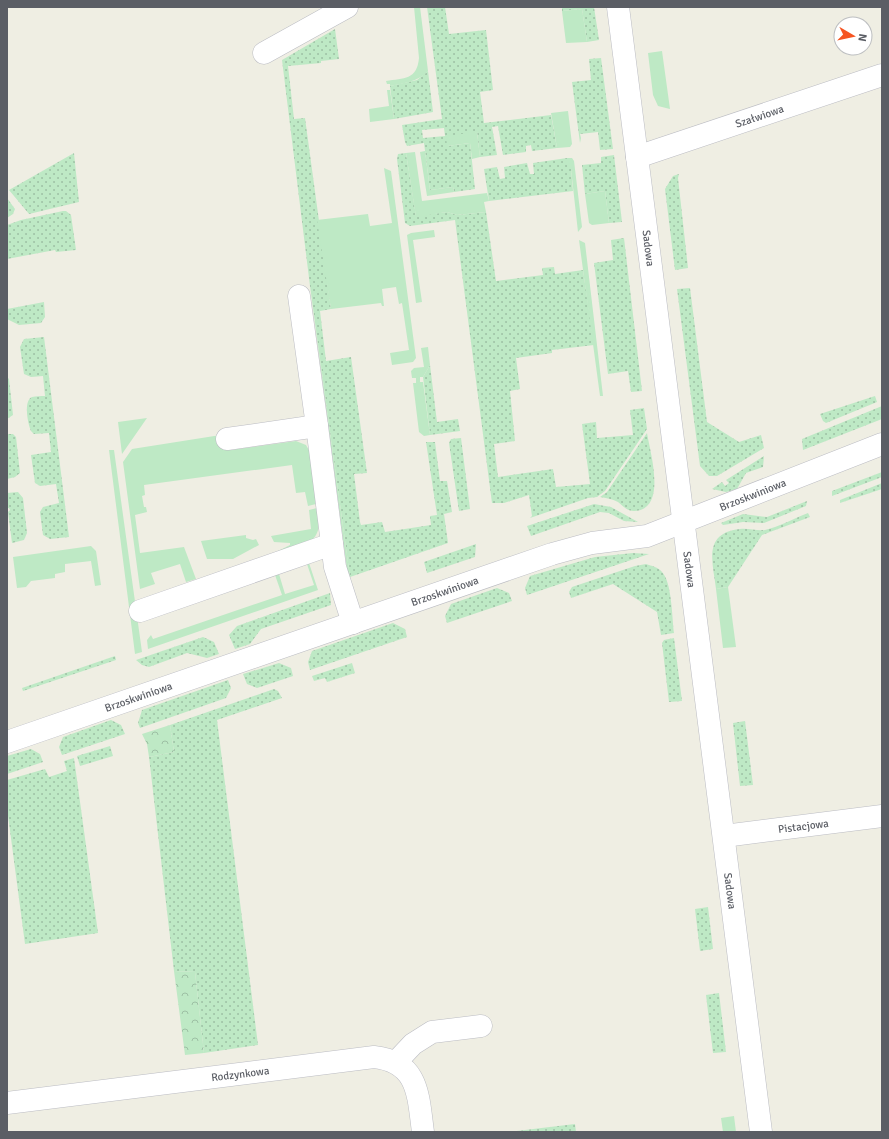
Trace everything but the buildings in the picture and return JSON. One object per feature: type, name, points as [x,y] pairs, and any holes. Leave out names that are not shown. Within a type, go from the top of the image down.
[{"type":"street","points":[[264,53],[347,7]]},
{"type":"street","name":"Sadowa","points":[[618,7],[724,836],[760,1132]]},
{"type":"street","name":"Szałwiowa","points":[[637,157],[882,75]]},
{"type":"street","points":[[299,296],[338,581],[353,622]]},
{"type":"street","points":[[227,439],[318,426]]},
{"type":"street","name":"Brzoskwiniowa","points":[[7,742],[552,554],[592,543],[647,536],[882,444]]},
{"type":"street","points":[[140,611],[332,544]]},
{"type":"street","name":"Pistacjowa","points":[[724,836],[882,816]]},
{"type":"street","points":[[423,1132],[417,1092],[414,1083],[409,1075],[396,1062],[413,1044],[432,1032],[481,1026]]},
{"type":"street","name":"Rodzynkowa","points":[[7,1103],[366,1057],[382,1058],[396,1062]]},
{"type":"green space","points":[[414,7],[420,7],[428,71],[420,78],[415,80],[390,86],[390,84],[387,84],[386,81],[408,77],[416,70],[418,65],[419,58]]},
{"type":"green space","points":[[427,7],[445,7],[449,34],[486,30],[493,90],[480,92],[484,123],[551,115],[557,148],[532,151],[531,145],[526,146],[526,152],[503,155],[498,126],[492,127],[497,155],[480,157],[477,132],[447,146],[470,143],[475,189],[454,192],[453,187],[430,190],[424,143],[407,146],[402,125],[442,119]],"holes":[[[444,128],[445,136],[423,138],[422,130]]]},
{"type":"green space","points":[[562,7],[594,7],[599,40],[587,42],[582,9],[562,11]]},
{"type":"green space","points":[[582,9],[587,42],[566,43],[562,11]]},
{"type":"green space","points":[[335,29],[339,59],[321,61],[321,63],[288,66],[294,119],[305,118],[331,309],[320,311],[326,361],[351,357],[367,473],[354,474],[360,522],[361,525],[382,522],[385,532],[431,525],[430,516],[437,515],[426,442],[435,442],[440,481],[447,481],[452,512],[444,514],[448,543],[350,577],[310,286],[282,60]]},
{"type":"green space","points":[[662,51],[670,109],[658,106],[653,95],[648,53]]},
{"type":"green space","points":[[601,58],[613,149],[600,150],[598,132],[580,134],[580,143],[572,82],[591,80],[589,59]]},
{"type":"green space","points":[[428,71],[433,112],[394,119],[390,86],[417,80]]},
{"type":"green space","points":[[387,90],[390,90],[394,119],[370,122],[369,109],[389,106]]},
{"type":"green space","points":[[568,111],[572,144],[570,147],[557,148],[551,113]]},
{"type":"green space","points":[[477,132],[480,157],[472,159],[470,143],[447,146],[446,136]]},
{"type":"green space","points":[[425,151],[430,190],[453,187],[454,192],[427,196],[420,152]]},
{"type":"green space","points":[[415,152],[422,201],[487,193],[489,201],[484,202],[486,212],[457,215],[447,212],[416,217],[406,153]]},
{"type":"green space","points":[[74,153],[79,202],[29,214],[9,190]]},
{"type":"green space","points":[[406,153],[416,216],[447,212],[457,215],[486,212],[496,281],[543,275],[542,268],[554,267],[555,274],[583,270],[594,345],[552,350],[552,353],[516,358],[520,389],[510,391],[515,441],[494,444],[498,477],[553,469],[556,487],[590,484],[582,424],[596,422],[597,438],[633,435],[630,410],[644,408],[647,429],[605,491],[597,497],[588,498],[530,518],[532,516],[529,495],[504,503],[492,503],[455,220],[410,226],[405,223],[397,159],[398,154]]},
{"type":"green space","points":[[614,155],[622,222],[609,223],[605,191],[585,194],[582,165],[601,163],[601,157]]},
{"type":"green space","points":[[567,158],[567,169],[571,168],[573,191],[489,201],[484,169],[497,167],[500,179],[505,178],[504,167],[527,163],[530,174],[534,174],[533,163]]},
{"type":"green space","points":[[567,158],[572,158],[574,161],[582,227],[578,232],[571,169],[567,169]]},
{"type":"green space","points":[[384,168],[391,171],[416,358],[413,362],[392,365],[390,353],[409,350],[402,303],[399,304],[396,287],[382,289],[384,306],[382,306],[381,303],[331,309],[317,220],[368,214],[370,226],[392,223]]},
{"type":"green space","points":[[679,174],[678,178],[688,268],[675,270],[665,189],[673,176]]},
{"type":"green space","points":[[605,191],[609,223],[592,225],[589,223],[585,194]]},
{"type":"green space","points":[[7,198],[15,209],[13,214],[7,218]]},
{"type":"green space","points":[[66,211],[71,215],[76,250],[56,252],[55,250],[7,259],[7,225],[21,220]]},
{"type":"green space","points":[[434,230],[435,237],[413,240],[422,302],[416,303],[407,235],[411,233]]},
{"type":"green space","points":[[624,238],[642,391],[631,392],[628,371],[608,374],[594,263],[613,260],[611,240]]},
{"type":"green space","points":[[579,240],[585,243],[603,396],[600,396]]},
{"type":"green space","points":[[310,286],[350,577],[348,577]]},
{"type":"green space","points":[[690,288],[707,422],[739,442],[761,435],[764,448],[717,476],[709,476],[700,466],[677,289]]},
{"type":"green space","points":[[44,302],[45,317],[41,323],[19,325],[7,319],[7,309]]},
{"type":"green space","points":[[44,337],[69,537],[50,539],[43,535],[40,512],[43,507],[59,503],[56,484],[40,486],[35,483],[31,455],[51,452],[49,433],[34,434],[30,428],[27,413],[29,399],[32,397],[45,396],[43,376],[31,377],[24,374],[20,347],[24,339]]},
{"type":"green space","points":[[428,347],[430,365],[423,377],[420,377],[420,382],[423,382],[430,435],[424,436],[419,432],[413,383],[416,383],[416,378],[412,378],[411,371],[414,368],[424,367],[421,348]]},
{"type":"green space","points":[[430,365],[437,422],[458,419],[460,431],[430,435],[423,377]]},
{"type":"green space","points":[[7,377],[9,379],[13,415],[7,419]]},
{"type":"green space","points":[[875,396],[877,402],[826,423],[823,421],[820,414]]},
{"type":"green space","points":[[882,406],[882,419],[803,450],[802,439]]},
{"type":"green space","points":[[147,418],[122,454],[118,422]]},
{"type":"green space","points":[[647,433],[653,466],[654,491],[651,501],[644,508],[632,511],[616,501],[600,497],[607,492]]},
{"type":"green space","points":[[7,434],[13,434],[16,437],[20,473],[15,477],[7,479]]},
{"type":"green space","points":[[227,434],[230,450],[296,441],[306,445],[310,452],[316,504],[308,506],[305,492],[296,493],[292,465],[144,485],[145,495],[142,496],[144,507],[146,507],[147,512],[135,515],[140,553],[184,547],[196,579],[186,582],[180,564],[151,573],[155,584],[140,589],[123,462],[132,449]]},
{"type":"green space","points":[[461,438],[470,509],[459,511],[449,443],[451,439]]},
{"type":"green space","points":[[109,450],[114,450],[142,652],[135,654]]},
{"type":"green space","points":[[764,456],[763,467],[746,473],[737,489],[726,492],[712,489],[722,482],[725,486],[729,483],[726,480]]},
{"type":"green space","points":[[882,472],[882,477],[832,496],[832,491]]},
{"type":"green space","points":[[882,483],[882,489],[840,503],[840,500]]},
{"type":"green space","points":[[18,492],[23,498],[27,533],[24,540],[12,543],[8,512],[10,510],[7,508],[7,493]]},
{"type":"green space","points":[[807,501],[806,506],[764,523],[743,522],[723,525],[721,523],[743,514],[767,517]]},
{"type":"green space","points":[[594,504],[611,507],[638,522],[624,521],[609,513],[600,512],[531,536],[527,526]]},
{"type":"green space","points":[[317,508],[318,529],[312,540],[276,552],[290,545],[290,543],[274,542],[271,536],[311,529],[309,510]]},
{"type":"green space","points":[[808,513],[810,517],[762,535],[728,587],[716,589],[712,560],[715,543],[720,536],[740,529],[770,529]]},
{"type":"green space","points":[[246,535],[246,538],[253,540],[256,539],[259,545],[233,559],[207,559],[201,541]]},
{"type":"green space","points":[[476,544],[475,557],[427,573],[424,562]]},
{"type":"green space","points":[[91,546],[96,551],[101,585],[95,586],[91,561],[65,564],[65,572],[55,574],[55,578],[31,581],[26,587],[17,588],[13,557]]},
{"type":"green space","points":[[633,553],[649,554],[527,595],[525,588],[530,576],[595,557]]},
{"type":"green space","points":[[309,563],[318,590],[148,649],[147,640],[151,635],[153,639],[282,595],[275,575],[279,574],[285,594],[314,585],[307,564]]},
{"type":"green space","points":[[646,564],[659,569],[668,584],[674,633],[661,635],[657,612],[613,584],[571,598],[569,592],[572,587],[635,566]]},
{"type":"green space","points":[[728,587],[736,647],[723,648],[716,589]]},
{"type":"green space","points":[[497,588],[509,593],[512,601],[447,623],[445,616],[451,604]]},
{"type":"green space","points":[[330,593],[331,605],[261,629],[250,644],[235,649],[229,635],[237,626]]},
{"type":"green space","points":[[393,623],[405,629],[407,637],[310,670],[308,662],[312,651]]},
{"type":"green space","points":[[203,637],[214,642],[219,654],[207,658],[187,653],[149,667],[142,665],[136,660]]},
{"type":"green space","points":[[674,638],[682,701],[669,702],[662,643],[664,640]]},
{"type":"green space","points":[[115,656],[116,660],[23,691],[22,688]]},
{"type":"green space","points":[[279,663],[291,668],[293,676],[257,688],[247,684],[243,674]]},
{"type":"green space","points":[[352,663],[355,673],[327,682],[325,678],[314,681],[312,676]]},
{"type":"green space","points":[[228,680],[231,688],[226,698],[140,728],[138,723],[142,710]]},
{"type":"green space","points":[[274,689],[278,691],[282,698],[217,720],[258,1045],[204,1053],[195,972],[174,971],[149,757],[174,752],[170,725]]},
{"type":"green space","points":[[111,720],[121,725],[125,734],[62,755],[59,747],[63,737]]},
{"type":"green space","points":[[745,721],[753,785],[740,786],[733,723]]},
{"type":"green space","points":[[170,725],[174,752],[149,757],[147,744],[142,734]]},
{"type":"green space","points":[[110,746],[113,756],[80,766],[77,756]]},
{"type":"green space","points":[[31,749],[40,754],[43,762],[7,774],[7,756]]},
{"type":"green space","points":[[74,758],[98,933],[25,944],[7,808],[7,780],[45,769],[49,777],[67,771],[64,761]]},
{"type":"green space","points":[[708,907],[713,949],[700,951],[695,909]]},
{"type":"green space","points":[[174,971],[195,972],[204,1053],[185,1055]]},
{"type":"green space","points":[[719,993],[726,1052],[713,1053],[706,995]]},
{"type":"green space","points":[[734,1116],[736,1132],[723,1132],[721,1118]]},
{"type":"green space","points":[[575,1124],[576,1132],[508,1132]]}]
